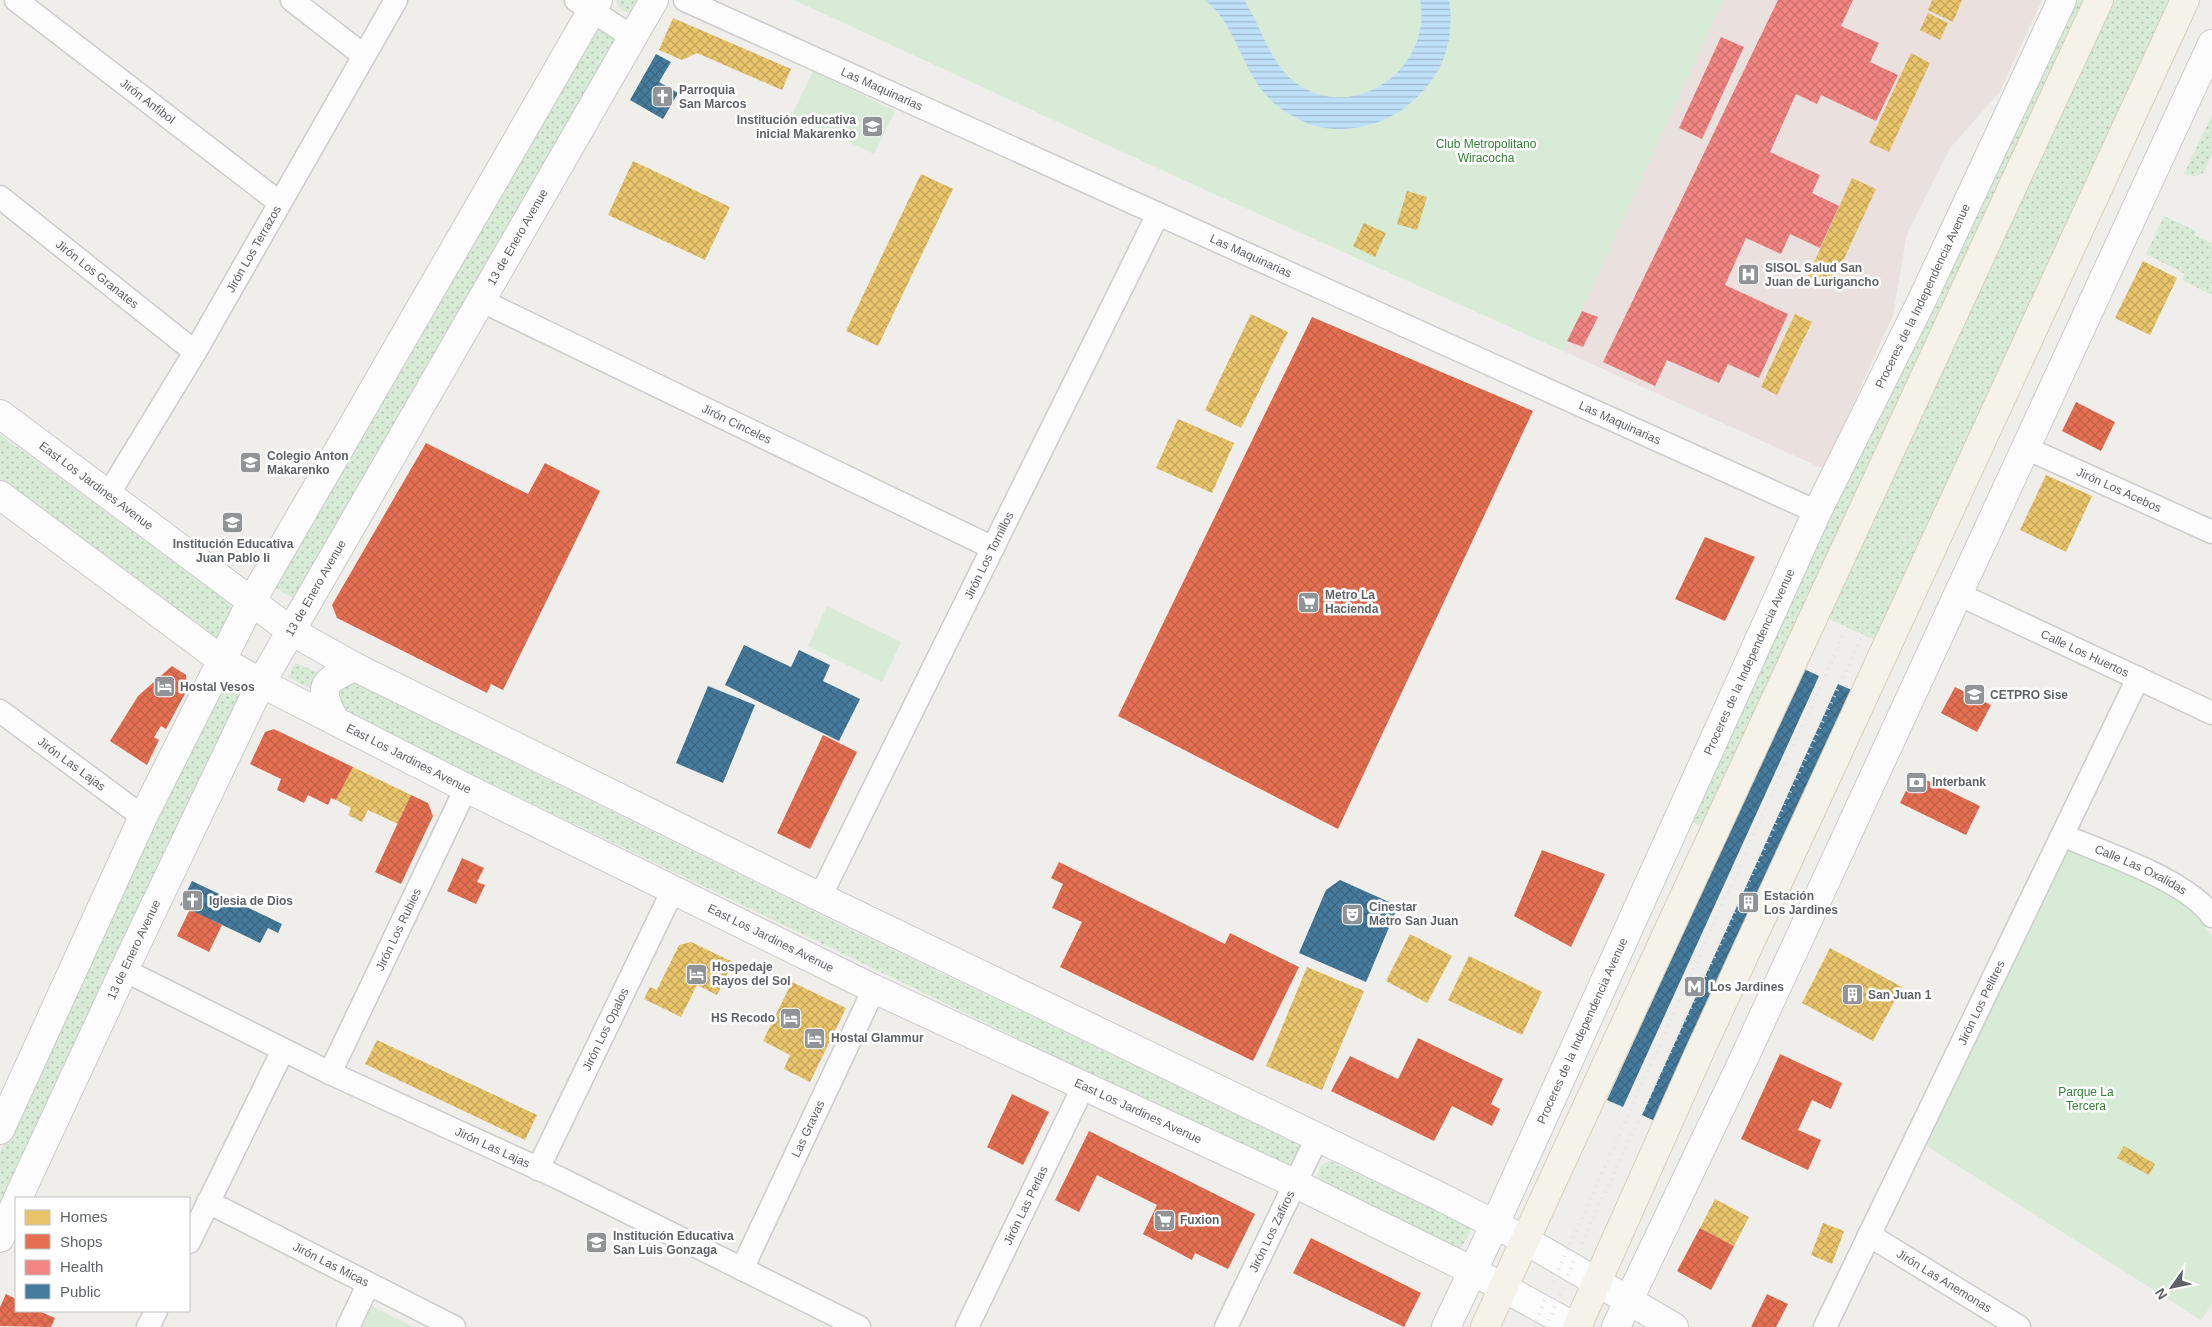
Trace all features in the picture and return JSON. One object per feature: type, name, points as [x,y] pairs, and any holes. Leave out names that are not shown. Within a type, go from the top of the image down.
[{"type":"main road","name":"13 de Enero Avenue","points":[[18,1197],[261,683],[654,0]]},
{"type":"main road","name":"Proceres de la Independencia Avenue","points":[[1446,1327],[1495,1224],[1817,512],[1923,298],[2062,0]]},
{"type":"main road","points":[[1485,1327],[2099,0]]},
{"type":"main road","points":[[1576,1327],[1708,1034],[2185,0]]},
{"type":"main road","points":[[0,1130],[143,817],[251,602],[588,4]]},
{"type":"main road","points":[[1616,1327],[1739,1069],[2212,44]]},
{"type":"main road","name":"East Los Jardines Avenue","points":[[0,414],[291,631],[355,667],[820,898],[1318,1136],[1495,1224],[1598,1281],[1674,1327]]},
{"type":"main road","name":"East Los Jardines Avenue","points":[[0,494],[223,661],[261,683],[334,718],[466,788],[874,989],[1296,1184],[1473,1271],[1576,1327]]},
{"type":"main road","points":[[334,718],[324,700],[324,687],[334,676],[355,667]]},
{"type":"main road","points":[[0,1238],[15,1205]]},
{"type":"street","name":"Jirón Anfibol","points":[[16,0],[280,203]]},
{"type":"street","points":[[292,0],[363,55]]},
{"type":"street","name":"Jirón Los Terrazos","points":[[108,495],[195,352],[396,0]]},
{"type":"street","name":"Las Maquinarias","points":[[685,0],[1817,512]]},
{"type":"street","points":[[588,4],[632,37]]},
{"type":"street","name":"Jirón Los Granates","points":[[0,197],[195,352]]},
{"type":"street","name":"Jirón Los Tornillos","points":[[820,898],[1158,214]]},
{"type":"street","name":"Jirón Cinceles","points":[[480,300],[993,548]]},
{"type":"street","name":"Jirón Los Acebos","points":[[2026,448],[2209,524]]},
{"type":"street","name":"Calle Los Huertos","points":[[1958,594],[2212,713]]},
{"type":"street","name":"Jirón Los Pelitres","points":[[1825,1327],[2138,678]]},
{"type":"street","name":"Jirón Las Lajas","points":[[1,714],[143,817]]},
{"type":"street","name":"Jirón Los Rubies","points":[[330,1073],[466,788]]},
{"type":"street","name":"Calle Las Oxalidas","points":[[2062,835],[2175,884],[2206,907],[2212,916]]},
{"type":"street","name":"Jirón Los Opalos","points":[[538,1169],[673,890]]},
{"type":"street","name":"Jirón Las Lajas","points":[[124,970],[330,1073],[538,1169],[859,1327]]},
{"type":"street","name":"Las Gravas","points":[[742,1269],[874,989]]},
{"type":"street","points":[[190,1240],[283,1050]]},
{"type":"street","name":"Jirón Las Perlas","points":[[967,1327],[1084,1085]]},
{"type":"street","name":"Jirón Los Zafiros","points":[[1226,1327],[1318,1136]]},
{"type":"street","name":"Jirón Las Micas","points":[[208,1202],[454,1327]]},
{"type":"street","name":"Jirón Las Anemonas","points":[[1869,1235],[2019,1327]]},
{"type":"street","points":[[348,1327],[368,1284]]},
{"type":"street","points":[[148,1327],[156,1312]]},
{"type":"shaded area","name":"SISOL Salud San Juan de Lurigancho","points":[[1723,0],[2042,0],[1999,93],[1950,148],[1907,234],[1893,315],[1824,469],[1563,351]]},
{"type":"green space","points":[[616,0],[646,0],[633,13],[622,10]]},
{"type":"green space","name":"Club Metropolitano Wiracocha","points":[[794,0],[1723,0],[1563,351],[1179,178]]},
{"type":"green space","points":[[2067,0],[2087,0],[1703,826],[1691,822]]},
{"type":"green space","points":[[2112,0],[2173,0],[1875,640],[1822,616]]},
{"type":"green space","points":[[597,29],[619,43],[294,599],[273,586]]},
{"type":"green space","points":[[813,71],[895,111],[874,154],[792,115]]},
{"type":"green space","points":[[2212,115],[2212,155],[2203,173],[2194,176],[2184,174]]},
{"type":"green space","points":[[2164,216],[2196,231],[2194,235],[2212,243],[2212,295],[2182,280],[2185,274],[2146,254]]},
{"type":"green space","points":[[0,434],[230,604],[233,608],[220,636],[215,638],[211,636],[0,478]]},
{"type":"green space","points":[[827,606],[901,642],[882,682],[808,646]]},
{"type":"green space","points":[[295,663],[317,672],[319,676],[312,689],[288,677]]},
{"type":"green space","points":[[229,679],[244,691],[0,1208],[0,1152],[220,682]]},
{"type":"green space","points":[[353,683],[843,926],[1295,1143],[1299,1149],[1290,1164],[1282,1166],[341,711],[337,702],[339,689]]},
{"type":"green space","name":"Parque La Tercera","points":[[2070,847],[2163,889],[2191,908],[2212,936],[2212,1304],[2201,1320],[1925,1145]]},
{"type":"green space","points":[[1330,1161],[1472,1228],[1459,1252],[1323,1183],[1317,1175],[1321,1165]]},
{"type":"green space","points":[[372,1306],[414,1327],[362,1327]]},
{"type":"water","points":[[1205,0],[1244,0],[1279,65],[1296,83],[1319,94],[1342,97],[1365,93],[1385,83],[1402,67],[1414,48],[1421,25],[1420,0],[1449,0],[1449,41],[1440,66],[1433,78],[1425,89],[1407,106],[1380,122],[1370,125],[1349,129],[1325,128],[1301,121],[1273,102],[1251,74],[1228,27]]},
{"type":"building: Homes","points":[[1932,0],[1962,0],[1953,22],[1928,10]]},
{"type":"building: Homes","points":[[1928,13],[1948,23],[1940,40],[1920,30]]},
{"type":"building: Homes","points":[[673,18],[791,69],[782,90],[697,53],[682,60],[659,50]]},
{"type":"building: Homes","points":[[1911,53],[1930,63],[1889,152],[1869,143]]},
{"type":"building: Homes","points":[[633,161],[730,207],[705,260],[608,215]]},
{"type":"building: Homes","points":[[921,174],[953,189],[878,346],[846,331]]},
{"type":"building: Homes","points":[[1852,178],[1876,189],[1831,287],[1808,276]]},
{"type":"building: Homes","points":[[1407,191],[1427,197],[1417,230],[1397,224]]},
{"type":"building: Homes","points":[[1364,223],[1386,233],[1375,257],[1353,246]]},
{"type":"building: Homes","points":[[2143,261],[2177,278],[2150,335],[2115,318]]},
{"type":"building: Homes","points":[[1251,314],[1288,332],[1241,428],[1205,410]]},
{"type":"building: Homes","points":[[1795,314],[1812,322],[1777,395],[1761,387]]},
{"type":"building: Homes","points":[[1178,419],[1234,443],[1212,493],[1156,468]]},
{"type":"building: Homes","points":[[2046,475],[2092,496],[2066,552],[2020,530]]},
{"type":"building: Homes","points":[[353,767],[411,795],[398,824],[368,810],[362,822],[348,815],[351,808],[336,800]]},
{"type":"building: Homes","points":[[1410,934],[1452,956],[1427,1003],[1386,981]]},
{"type":"building: Homes","name":"Hospedaje Rayos del Sol","points":[[691,942],[733,962],[717,995],[697,985],[681,1017],[644,999],[650,987],[657,990],[679,945]]},
{"type":"building: Homes","name":"San Juan 1","points":[[1830,948],[1902,987],[1873,1041],[1802,1003]]},
{"type":"building: Homes","points":[[1469,956],[1542,992],[1522,1035],[1448,1000]]},
{"type":"building: Homes","points":[[1307,967],[1364,991],[1322,1090],[1266,1066]]},
{"type":"building: Homes","points":[[792,982],[846,1008],[810,1082],[784,1069],[790,1055],[763,1041]]},
{"type":"building: Homes","points":[[377,1040],[537,1115],[525,1140],[365,1064]]},
{"type":"building: Homes","points":[[2124,1146],[2155,1164],[2149,1175],[2117,1158]]},
{"type":"building: Homes","points":[[1715,1199],[1749,1217],[1734,1246],[1700,1228]]},
{"type":"building: Homes","points":[[1823,1223],[1844,1231],[1832,1264],[1811,1255]]},
{"type":"building: Shops","name":"Metro La Hacienda","points":[[1312,317],[1533,411],[1338,829],[1118,716]]},
{"type":"building: Shops","points":[[2076,402],[2115,422],[2101,451],[2062,431]]},
{"type":"building: Shops","points":[[426,443],[528,494],[545,463],[600,491],[503,690],[491,684],[487,693],[337,618],[332,605]]},
{"type":"building: Shops","points":[[1705,537],[1755,557],[1725,621],[1675,599]]},
{"type":"building: Shops","points":[[172,666],[186,675],[187,690],[166,729],[161,726],[154,737],[159,740],[147,765],[110,741],[138,696]]},
{"type":"building: Shops","points":[[1955,687],[1991,705],[1977,732],[1941,713]]},
{"type":"building: Shops","points":[[274,729],[353,767],[336,800],[331,798],[328,805],[308,795],[304,803],[277,790],[281,779],[250,764],[265,732]]},
{"type":"building: Shops","points":[[823,735],[857,752],[810,849],[777,833]]},
{"type":"building: Shops","points":[[1914,774],[1980,806],[1966,835],[1900,803]]},
{"type":"building: Shops","points":[[411,795],[428,803],[433,816],[401,884],[375,872]]},
{"type":"building: Shops","points":[[1542,850],[1605,874],[1571,947],[1514,916]]},
{"type":"building: Shops","points":[[462,858],[484,868],[477,882],[485,885],[476,904],[447,891]]},
{"type":"building: Shops","points":[[1059,862],[1225,944],[1230,933],[1299,967],[1253,1061],[1060,967],[1082,922],[1052,908],[1063,884],[1051,878]]},
{"type":"building: Shops","points":[[190,909],[222,925],[209,952],[177,936]]},
{"type":"building: Shops","points":[[1418,1038],[1503,1079],[1491,1104],[1500,1109],[1492,1126],[1452,1106],[1434,1141],[1331,1091],[1350,1056],[1398,1079]]},
{"type":"building: Shops","points":[[1780,1054],[1842,1083],[1831,1109],[1812,1100],[1798,1130],[1821,1140],[1808,1170],[1741,1139]]},
{"type":"building: Shops","points":[[1012,1094],[1049,1112],[1023,1165],[987,1147]]},
{"type":"building: Shops","points":[[1089,1131],[1255,1214],[1228,1269],[1195,1253],[1192,1260],[1143,1234],[1157,1205],[1097,1175],[1079,1212],[1055,1200]]},
{"type":"building: Shops","points":[[1700,1228],[1734,1246],[1711,1290],[1677,1271]]},
{"type":"building: Shops","points":[[1311,1238],[1421,1293],[1404,1327],[1293,1273]]},
{"type":"building: Shops","points":[[6,1294],[15,1298],[15,1312],[41,1312],[55,1318],[51,1327],[0,1326],[0,1307]]},
{"type":"building: Shops","points":[[1767,1294],[1788,1304],[1776,1327],[1751,1327]]},
{"type":"building: Health","points":[[1778,0],[1853,0],[1841,26],[1879,43],[1870,62],[1898,75],[1876,121],[1821,95],[1817,104],[1796,94],[1770,152],[1820,175],[1812,193],[1839,206],[1820,248],[1790,234],[1781,254],[1746,238],[1725,285],[1788,314],[1759,378],[1728,364],[1719,383],[1667,360],[1655,386],[1603,362]]},
{"type":"building: Health","points":[[1721,37],[1744,47],[1702,139],[1679,128]]},
{"type":"building: Health","points":[[1582,311],[1598,317],[1583,347],[1567,341]]},
{"type":"building: Public","points":[[656,54],[671,62],[659,82],[678,93],[663,119],[630,100]]},
{"type":"building: Public","points":[[744,645],[791,667],[799,650],[830,665],[823,681],[860,699],[839,741],[725,685]]},
{"type":"building: Public","points":[[1804,669],[1819,676],[1623,1107],[1607,1100]]},
{"type":"building: Public","name":"Estación Los Jardines","points":[[1838,684],[1854,691],[1657,1122],[1642,1115]]},
{"type":"building: Public","points":[[708,686],[755,705],[723,783],[676,763]]},
{"type":"building: Public","points":[[1340,880],[1398,906],[1366,982],[1299,953],[1326,890]]},
{"type":"building: Public","points":[[192,881],[282,924],[278,933],[268,928],[260,943],[180,905]]},
{"type":"railway","points":[[1533,1327],[1841,640],[2137,0]]},
{"type":"railway","points":[[1546,1327],[1576,1256],[2155,0]]},
{"type":"place","name":"Parroquia San Marcos","points":[[663,97]]},
{"type":"place","name":"Institución educativa inicial Makarenko","points":[[872,127]]},
{"type":"place","name":"SISOL Salud San Juan de Lurigancho","points":[[1749,275]]},
{"type":"place","name":"Colegio Anton Makarenko","points":[[251,463]]},
{"type":"place","name":"Institución Educativa Juan Pablo Ii","points":[[233,523]]},
{"type":"place","name":"Metro La Hacienda","points":[[1309,602]]},
{"type":"place","name":"Hostal Vesos","points":[[164,687]]},
{"type":"place","name":"CETPRO Sise","points":[[1974,695]]},
{"type":"place","name":"Interbank","points":[[1916,782]]},
{"type":"place","name":"Iglesia de Dios","points":[[193,901]]},
{"type":"place","name":"Estación Los Jardines","points":[[1748,903]]},
{"type":"place","name":"Cinestar Metro San Juan","points":[[1353,914]]},
{"type":"place","name":"Hospedaje Rayos del Sol","points":[[696,974]]},
{"type":"place","name":"Los Jardines","points":[[1694,987]]},
{"type":"place","name":"San Juan 1","points":[[1852,995]]},
{"type":"place","name":"HS Recodo","points":[[791,1018]]},
{"type":"place","name":"Hostal Glammur","points":[[815,1038]]},
{"type":"place","name":"Fuxion","points":[[1164,1220]]},
{"type":"place","name":"Institución Educativa San Luis Gonzaga","points":[[597,1243]]}]
